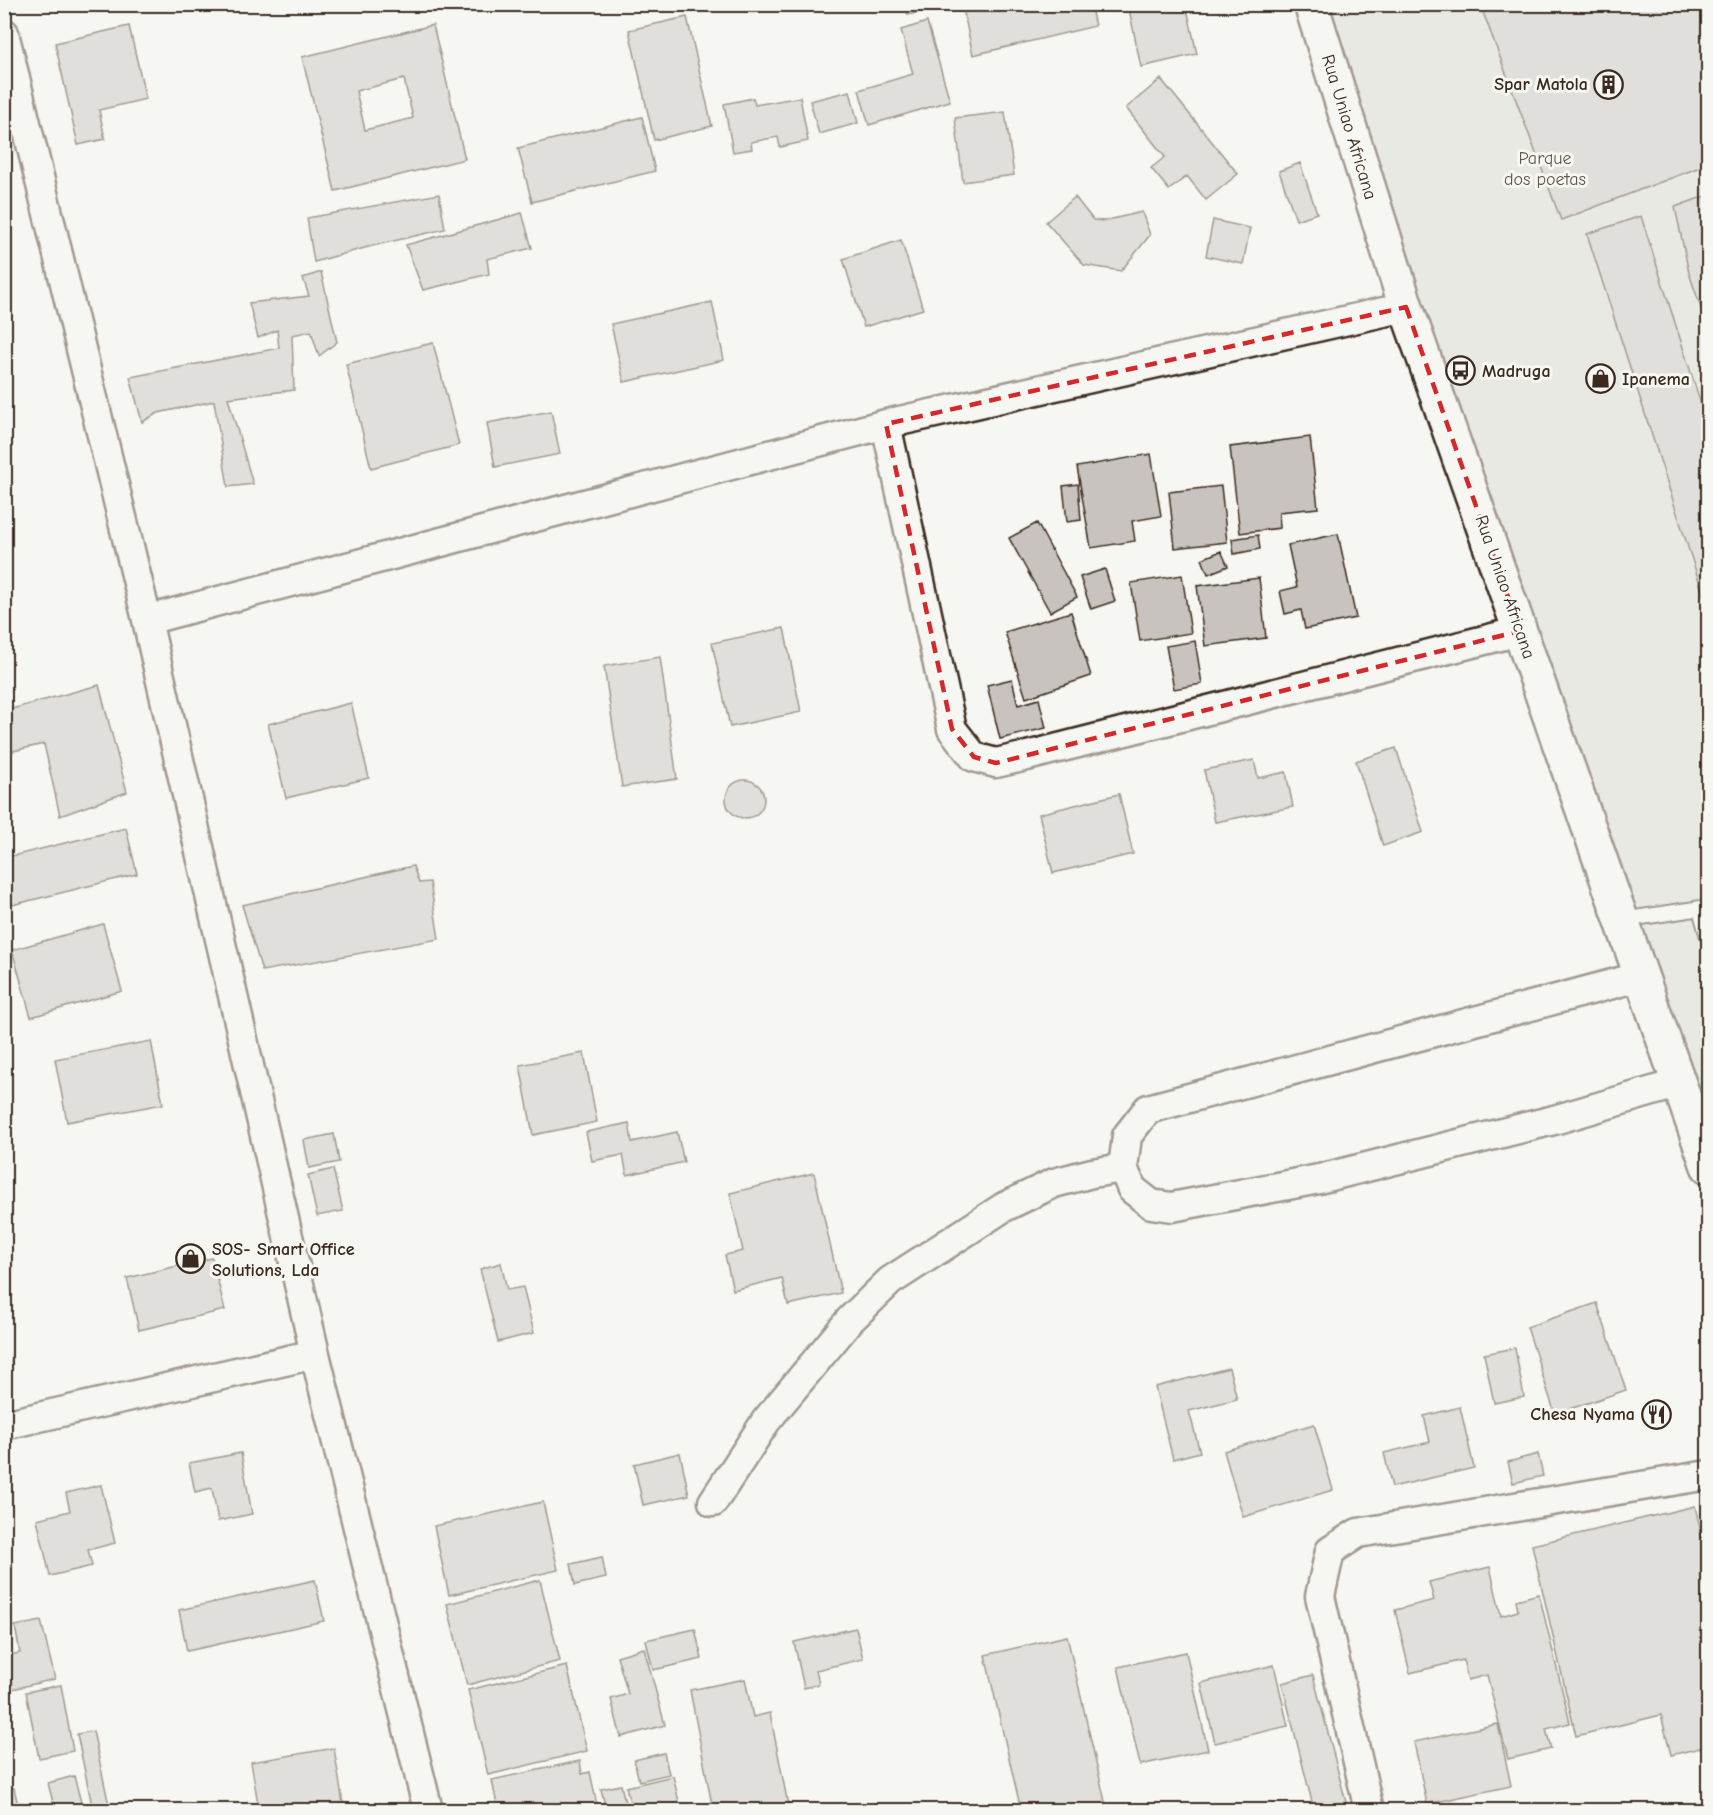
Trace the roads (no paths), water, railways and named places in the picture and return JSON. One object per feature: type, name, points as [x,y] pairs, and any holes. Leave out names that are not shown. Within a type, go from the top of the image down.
[{"type":"main road","name":"Rua Uniao Africana","points":[[1311,4],[1406,307],[1708,1166]]},
{"type":"street","points":[[4,33],[147,620],[315,1354],[428,1810]]},
{"type":"street","points":[[147,620],[886,424],[1406,307]]},
{"type":"street","points":[[886,424],[952,729],[974,757],[996,763],[1028,756],[1520,631]]},
{"type":"street","points":[[1642,976],[1148,1109],[1127,1136],[1123,1168],[1132,1189],[1151,1204],[1172,1208],[1330,1176],[1554,1120],[1680,1083]]},
{"type":"street","points":[[712,1502],[766,1421],[850,1320],[890,1281],[1004,1208],[1054,1183],[1123,1168]]},
{"type":"street","points":[[4,1425],[315,1354]]},
{"type":"street","points":[[1369,1810],[1320,1596],[1330,1551],[1358,1533],[1708,1475]]},
{"type":"lane","points":[[1622,920],[1704,908],[1708,937]]},
{"type":"place","name":"Spar Matola","points":[[1609,84]]},
{"type":"place","name":"Madruga","points":[[1461,371]]},
{"type":"place","name":"Ipanema","points":[[1601,379]]},
{"type":"place","name":"SOS- Smart Office Solutions, Lda","points":[[191,1259]]},
{"type":"place","name":"Chesa Nyama","points":[[1656,1414]]},
{"type":"park label","name":"Parque dos poetas","points":[[1545,168]]}]
